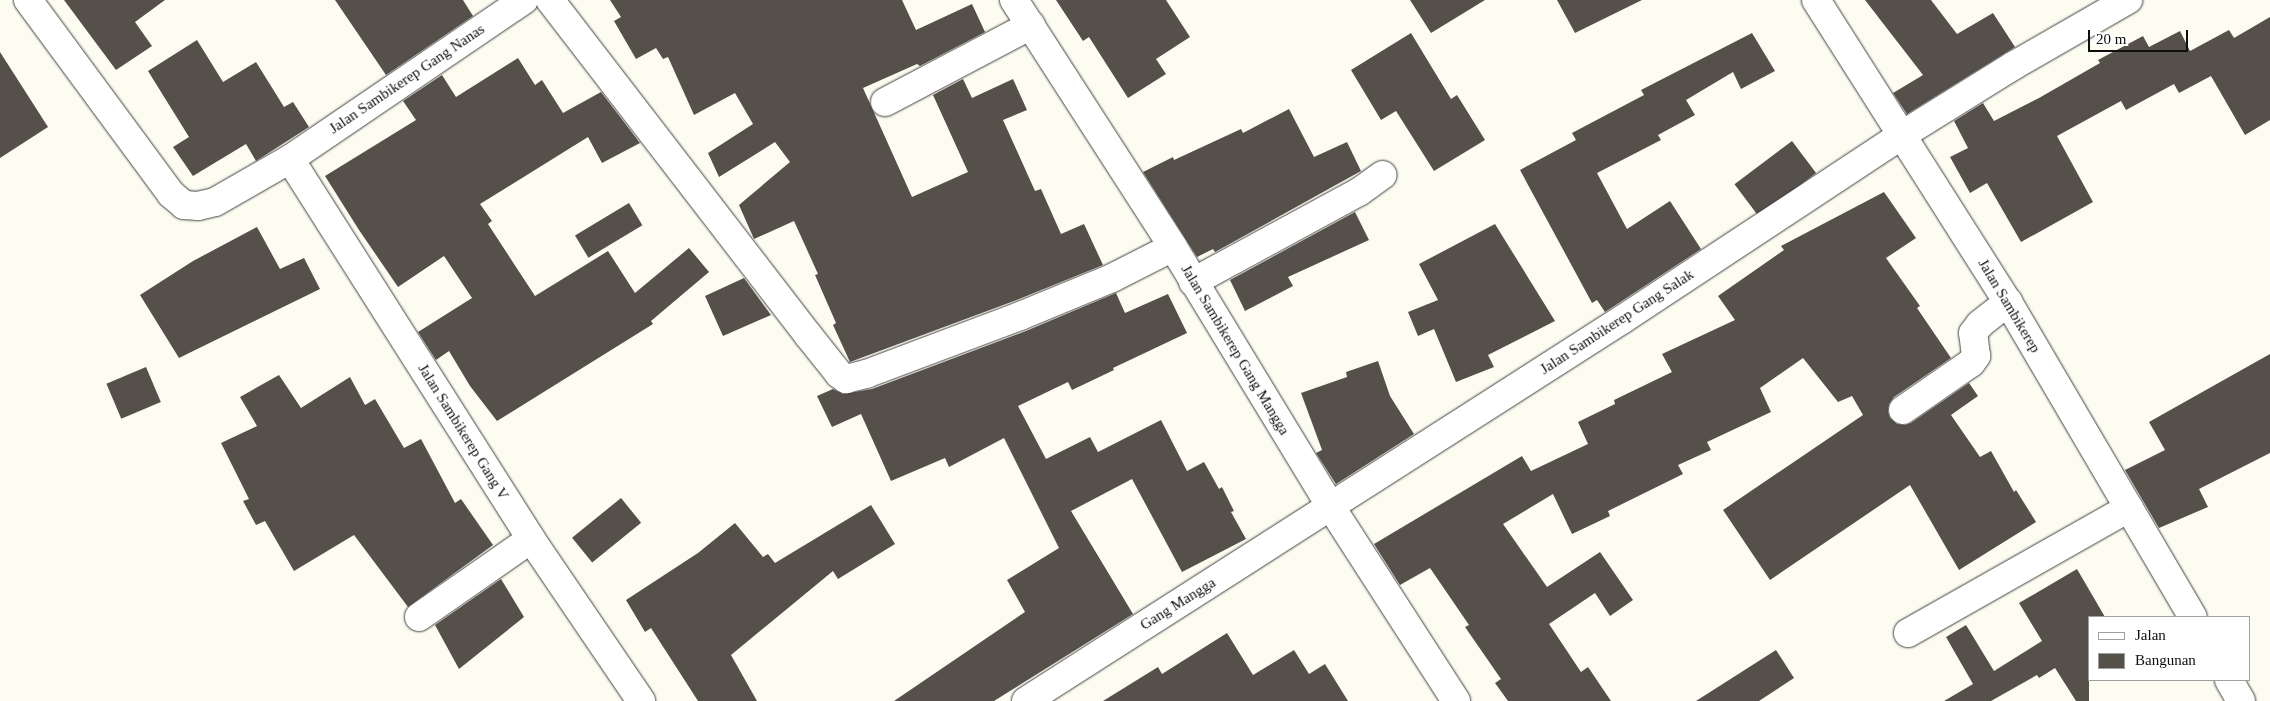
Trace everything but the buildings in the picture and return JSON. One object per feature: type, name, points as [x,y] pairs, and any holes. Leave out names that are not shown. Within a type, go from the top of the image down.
[{"type":"street","name":"Jalan Sambikerep Gang Nanas","points":[[28,0],[171,194],[184,204],[198,206],[215,202],[290,159],[524,0]]},
{"type":"street","points":[[550,0],[808,335],[839,374],[846,378],[866,374],[1020,316],[1112,278],[1172,247]]},
{"type":"street","name":"Jalan Sambikerep Gang Mangga","points":[[1014,0],[1172,247],[1331,507],[1456,701]]},
{"type":"street","name":"Jalan Sambikerep","points":[[1816,0],[2008,302],[2192,616]]},
{"type":"street","name":"Jalan Sambikerep Gang Salak","points":[[1331,507],[1623,319],[1902,135],[2013,66],[2128,0]]},
{"type":"street","points":[[885,102],[1031,25]]},
{"type":"street","name":"Jalan Sambikerep Gang V","points":[[290,159],[531,539],[641,701]]},
{"type":"street","points":[[1193,282],[1343,201],[1382,176]]},
{"type":"street","points":[[1903,410],[1971,363],[1976,356],[1973,332],[1980,324],[2008,302]]},
{"type":"street","name":"Gang Mangga","points":[[1029,700],[1331,507]]},
{"type":"street","points":[[1908,633],[2129,508]]},
{"type":"street","points":[[419,617],[531,539]]},
{"type":"street","points":[[2230,681],[2241,701]]}]
